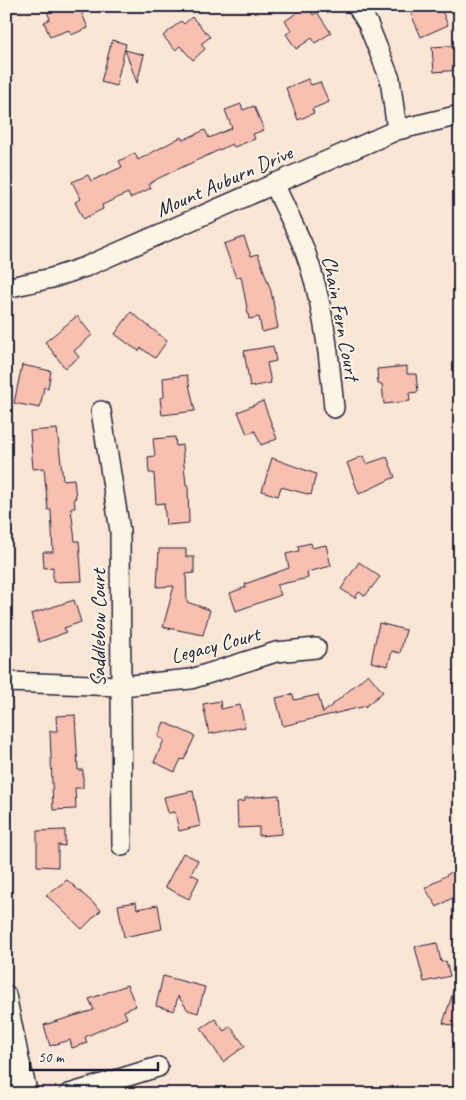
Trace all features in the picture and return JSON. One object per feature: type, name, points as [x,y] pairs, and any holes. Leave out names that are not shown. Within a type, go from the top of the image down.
[{"type":"street","points":[[357,6],[368,24],[390,79],[397,130]]},
{"type":"street","name":"Mount Auburn Drive","points":[[6,288],[52,278],[85,268],[397,130],[460,115]]},
{"type":"street","name":"Chain Fern Court","points":[[274,183],[303,246],[311,273],[328,351],[334,408]]},
{"type":"street","name":"Saddlebow Court","points":[[101,411],[120,531],[122,846]]},
{"type":"street","name":"Legacy Court","points":[[6,682],[121,686],[191,679],[276,652],[316,648]]},
{"type":"street","points":[[6,995],[28,1094]]},
{"type":"street","points":[[6,1065],[13,1094]]},
{"type":"street","points":[[69,1094],[158,1067]]},
{"type":"building","points":[[45,6],[79,6],[88,28],[71,35],[69,30],[50,37],[44,22],[50,19]]},
{"type":"building","points":[[307,6],[313,15],[317,12],[331,33],[315,43],[312,38],[296,49],[286,34],[292,31],[285,21]]},
{"type":"building","points":[[413,6],[440,6],[448,25],[421,37],[411,14],[415,12]]},
{"type":"building","points":[[192,17],[210,37],[201,44],[205,49],[193,60],[180,46],[175,50],[163,36],[181,21],[184,24]]},
{"type":"building","points":[[112,40],[126,44],[116,86],[101,82]]},
{"type":"building","points":[[460,45],[460,70],[434,72],[432,47]]},
{"type":"building","points":[[125,50],[144,55],[137,83]]},
{"type":"building","points":[[308,79],[311,85],[320,82],[329,102],[312,109],[314,113],[298,120],[286,88]]},
{"type":"building","points":[[241,104],[243,110],[254,106],[264,130],[253,134],[255,139],[234,147],[232,144],[159,178],[149,184],[151,188],[130,198],[128,193],[102,205],[103,209],[83,219],[75,202],[81,199],[72,182],[88,175],[91,181],[122,167],[119,161],[135,153],[138,160],[181,137],[183,140],[205,130],[209,138],[232,128],[225,110]]},
{"type":"building","points":[[244,237],[251,256],[258,254],[271,291],[278,328],[262,332],[259,317],[249,319],[241,276],[236,278],[224,244]]},
{"type":"building","points":[[131,312],[167,341],[155,358],[141,348],[139,351],[115,334]]},
{"type":"building","points":[[77,316],[92,335],[74,351],[79,357],[65,368],[45,342]]},
{"type":"building","points":[[273,346],[276,361],[267,363],[271,383],[250,387],[244,351]]},
{"type":"building","points":[[22,365],[51,371],[48,388],[44,387],[40,408],[14,403]]},
{"type":"building","points":[[407,366],[407,374],[416,374],[418,392],[409,393],[410,401],[384,404],[382,384],[378,384],[377,369]]},
{"type":"building","points":[[187,375],[195,411],[162,415],[160,398],[164,397],[163,378]]},
{"type":"building","points":[[263,401],[277,439],[261,445],[255,431],[247,434],[238,412]]},
{"type":"building","points":[[57,429],[63,480],[74,479],[75,508],[71,508],[75,541],[79,541],[82,581],[53,582],[53,567],[44,568],[43,552],[53,552],[51,510],[48,510],[44,468],[33,469],[30,431]]},
{"type":"building","points":[[175,437],[176,446],[182,445],[186,485],[188,485],[189,523],[166,525],[164,503],[156,504],[154,473],[149,473],[148,457],[155,456],[153,439]]},
{"type":"building","points":[[363,456],[366,464],[387,457],[395,477],[359,494],[347,463]]},
{"type":"building","points":[[272,458],[316,474],[311,495],[281,487],[278,496],[262,491]]},
{"type":"building","points":[[311,543],[312,548],[326,545],[331,566],[307,572],[308,578],[277,585],[281,595],[236,611],[230,593],[246,587],[245,584],[289,568],[286,554],[299,551],[298,546]]},
{"type":"building","points":[[159,549],[186,549],[186,557],[194,557],[194,573],[186,574],[187,602],[210,610],[203,635],[163,627],[174,586],[157,587]]},
{"type":"building","points":[[359,562],[380,577],[365,596],[359,592],[355,598],[341,589]]},
{"type":"building","points":[[74,600],[81,622],[64,628],[66,632],[39,642],[31,614]]},
{"type":"building","points":[[379,623],[406,630],[400,653],[392,651],[388,666],[371,662]]},
{"type":"building","points":[[368,674],[383,692],[366,706],[283,726],[276,698],[293,694],[294,700],[318,695],[323,713]]},
{"type":"building","points":[[220,701],[221,709],[240,705],[245,727],[209,734],[203,704]]},
{"type":"building","points":[[75,715],[78,770],[83,770],[83,788],[75,788],[76,809],[53,810],[50,731],[57,731],[56,716]]},
{"type":"building","points":[[164,722],[195,736],[184,760],[181,759],[175,772],[154,762],[164,740],[158,737]]},
{"type":"building","points":[[193,791],[200,826],[179,831],[175,812],[168,813],[164,797]]},
{"type":"building","points":[[279,795],[282,834],[259,836],[259,827],[238,828],[237,802],[245,801],[245,798]]},
{"type":"building","points":[[65,830],[65,846],[58,845],[58,867],[37,866],[37,831]]},
{"type":"building","points":[[183,853],[198,860],[191,874],[199,878],[189,899],[165,887]]},
{"type":"building","points":[[455,870],[460,878],[460,893],[437,907],[425,888]]},
{"type":"building","points":[[67,880],[101,910],[82,929],[46,895]]},
{"type":"building","points":[[136,902],[137,909],[158,905],[162,929],[124,937],[118,905]]},
{"type":"building","points":[[437,943],[441,962],[446,961],[450,976],[424,982],[415,947]]},
{"type":"building","points":[[163,976],[205,987],[198,1013],[188,1010],[178,996],[174,1011],[156,1006]]},
{"type":"building","points":[[457,980],[460,980],[460,1028],[443,1023]]},
{"type":"building","points":[[127,985],[136,1006],[124,1011],[127,1018],[85,1037],[87,1043],[72,1048],[70,1040],[50,1046],[44,1025],[94,1010],[89,999]]},
{"type":"building","points":[[215,1019],[224,1031],[230,1026],[245,1046],[223,1062],[201,1028]]}]
